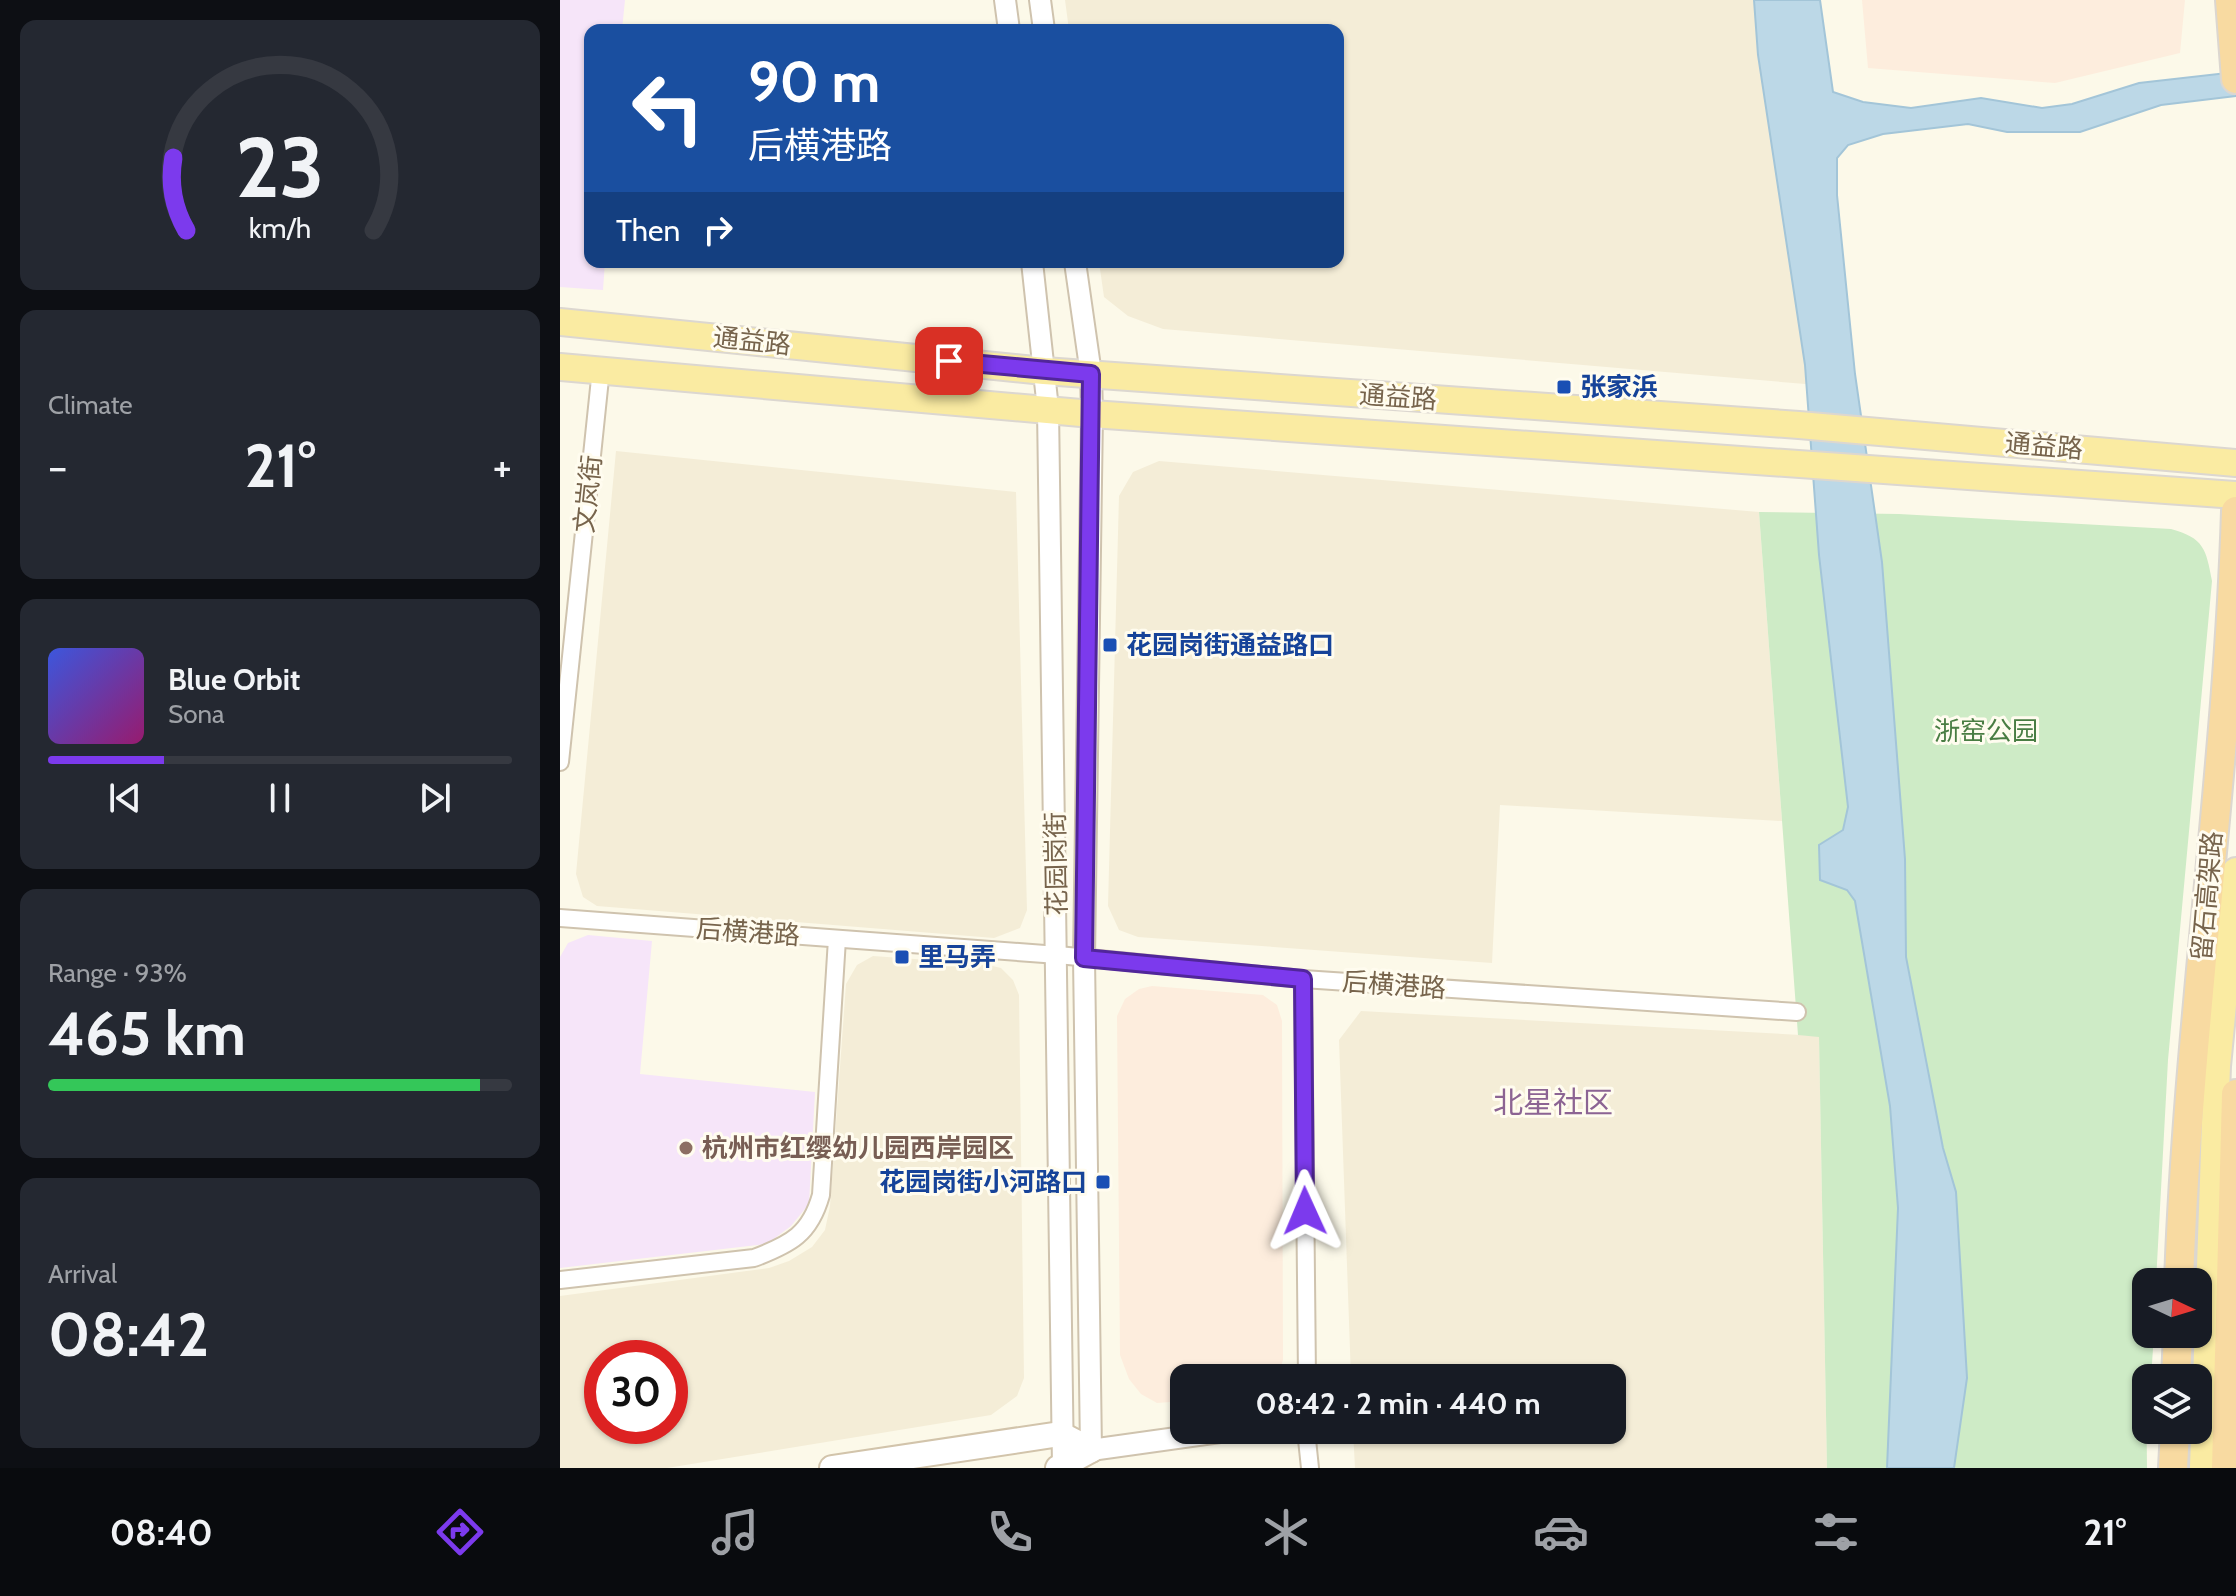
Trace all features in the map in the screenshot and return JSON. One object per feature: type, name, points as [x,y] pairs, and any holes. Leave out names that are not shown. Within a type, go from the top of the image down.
[{"type":"highway","points":[[2230,0],[2236,79]]},
{"type":"highway","name":"留石高架路","points":[[2180,1268],[2236,511]]},
{"type":"highway","points":[[2226,1468],[2236,1094]]},
{"type":"highway","points":[[2173,1468],[2174,1444]]},
{"type":"main road","name":"通益路","points":[[560,322],[1044,371],[1799,425],[2236,463]]},
{"type":"main road","name":"通益路","points":[[560,367],[1092,414],[2236,495]]},
{"type":"main road","points":[[2203,1468],[2217,1066],[2236,871]]},
{"type":"main road","points":[[832,1468],[1060,1434],[1091,1450]]},
{"type":"main road","points":[[1060,1468],[1091,1450]]},
{"type":"street","points":[[1005,0],[1008,24]]},
{"type":"street","points":[[1040,0],[1043,24]]},
{"type":"street","name":"花园岗街","points":[[1033,268],[1048,409],[1058,955],[1060,1468]]},
{"type":"street","name":"花园岗街","points":[[1076,268],[1091,374],[1092,414],[1084,958],[1091,1450]]},
{"type":"street","name":"文岚街","points":[[560,762],[601,369]]},
{"type":"street","name":"后横港路","points":[[560,918],[1058,955],[1303,979],[1797,1012]]},
{"type":"street","points":[[560,1280],[754,1258],[780,1248],[799,1235],[815,1218],[821,1195],[837,939]]},
{"type":"street","points":[[1303,979],[1307,1364]]},
{"type":"street","points":[[1091,1450],[1170,1439]]},
{"type":"street","points":[[1307,1444],[1310,1468]]},
{"type":"shaded area","points":[[560,0],[625,0],[623,24],[584,24],[584,268],[605,268],[603,290],[560,287]]},
{"type":"shaded area","points":[[1065,0],[1787,0],[1829,386],[1163,329],[1128,316],[1104,297],[1100,268],[1344,268],[1344,24],[1068,24]]},
{"type":"shaded area","points":[[1862,0],[2185,0],[2180,53],[2055,83],[1868,68]]},
{"type":"shaded area","points":[[616,451],[1016,492],[1027,910],[1020,928],[994,938],[597,906],[583,897],[576,874]]},
{"type":"shaded area","points":[[1159,461],[1759,512],[1782,821],[1500,805],[1492,963],[1138,937],[1119,930],[1108,906],[1119,496],[1133,472]]},
{"type":"shaded area","name":"杭州市红缨幼儿园西岸园区","points":[[588,935],[652,941],[640,1074],[815,1092],[809,1204],[791,1226],[767,1244],[560,1268],[560,957],[568,943]]},
{"type":"shaded area","points":[[873,956],[984,964],[1001,968],[1013,980],[1019,995],[1024,1378],[1017,1396],[991,1415],[667,1468],[560,1468],[560,1296],[769,1268],[789,1261],[812,1247],[825,1230],[830,1206],[846,984],[857,965]]},
{"type":"shaded area","points":[[1152,986],[1263,995],[1277,1005],[1282,1021],[1283,1360],[1282,1364],[1170,1364],[1170,1402],[1157,1403],[1141,1394],[1129,1379],[1120,1355],[1117,1016],[1125,999],[1139,989]]},
{"type":"shaded area","points":[[1361,1011],[1819,1036],[1827,1468],[1355,1468],[1354,1444],[1626,1444],[1626,1364],[1351,1364],[1339,1040]]},
{"type":"green space","name":"浙窑公园","points":[[1759,512],[1899,514],[2171,529],[2197,541],[2208,561],[2212,581],[2168,1060],[2157,1268],[2132,1268],[2132,1348],[2153,1348],[2152,1364],[2132,1364],[2132,1444],[2147,1444],[2147,1468],[1827,1468],[1819,1037],[1798,1035]]},
{"type":"water","points":[[1754,0],[1820,0],[1833,92],[1863,102],[1911,108],[1981,98],[2042,108],[2072,104],[2139,83],[2236,72],[2236,96],[2161,105],[2080,132],[2007,132],[1968,124],[1883,134],[1848,145],[1837,158],[1837,195],[1855,374],[1882,562],[1905,859],[1906,957],[1943,1148],[1956,1192],[1967,1378],[1954,1468],[1887,1468],[1898,1208],[1890,1106],[1855,901],[1847,890],[1820,880],[1819,845],[1843,830],[1848,807],[1819,555],[1805,365],[1758,55]]},
{"type":"place","name":"张家浜","points":[[1564,387]]},
{"type":"place","name":"花园岗街通益路口","points":[[1110,645]]},
{"type":"place","name":"里马弄","points":[[902,957]]},
{"type":"place","name":"杭州市红缨幼儿园西岸园区","points":[[686,1148]]},
{"type":"place","name":"花园岗街小河路口","points":[[1103,1182]]},
{"type":"district","name":"北星社区","points":[[1553,1103]]},
{"type":"route","points":[[949,361],[1091,374],[1084,958],[1303,979],[1305,1211]]}]
